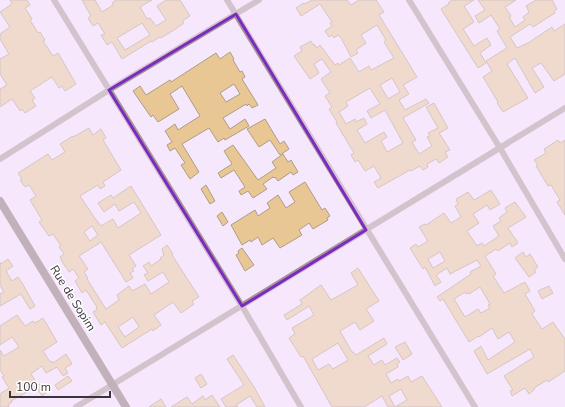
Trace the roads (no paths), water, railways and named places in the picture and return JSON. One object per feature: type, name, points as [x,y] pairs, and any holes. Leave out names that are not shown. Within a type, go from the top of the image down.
[{"type":"street","points":[[54,0],[242,306],[301,407]]},
{"type":"street","points":[[227,0],[474,407]]},
{"type":"street","points":[[0,159],[109,90],[259,0]]},
{"type":"street","points":[[410,0],[500,148],[565,259]]},
{"type":"street","points":[[76,407],[565,108]]},
{"type":"street","name":"Rue de Sopim","points":[[0,202],[126,407]]}]
